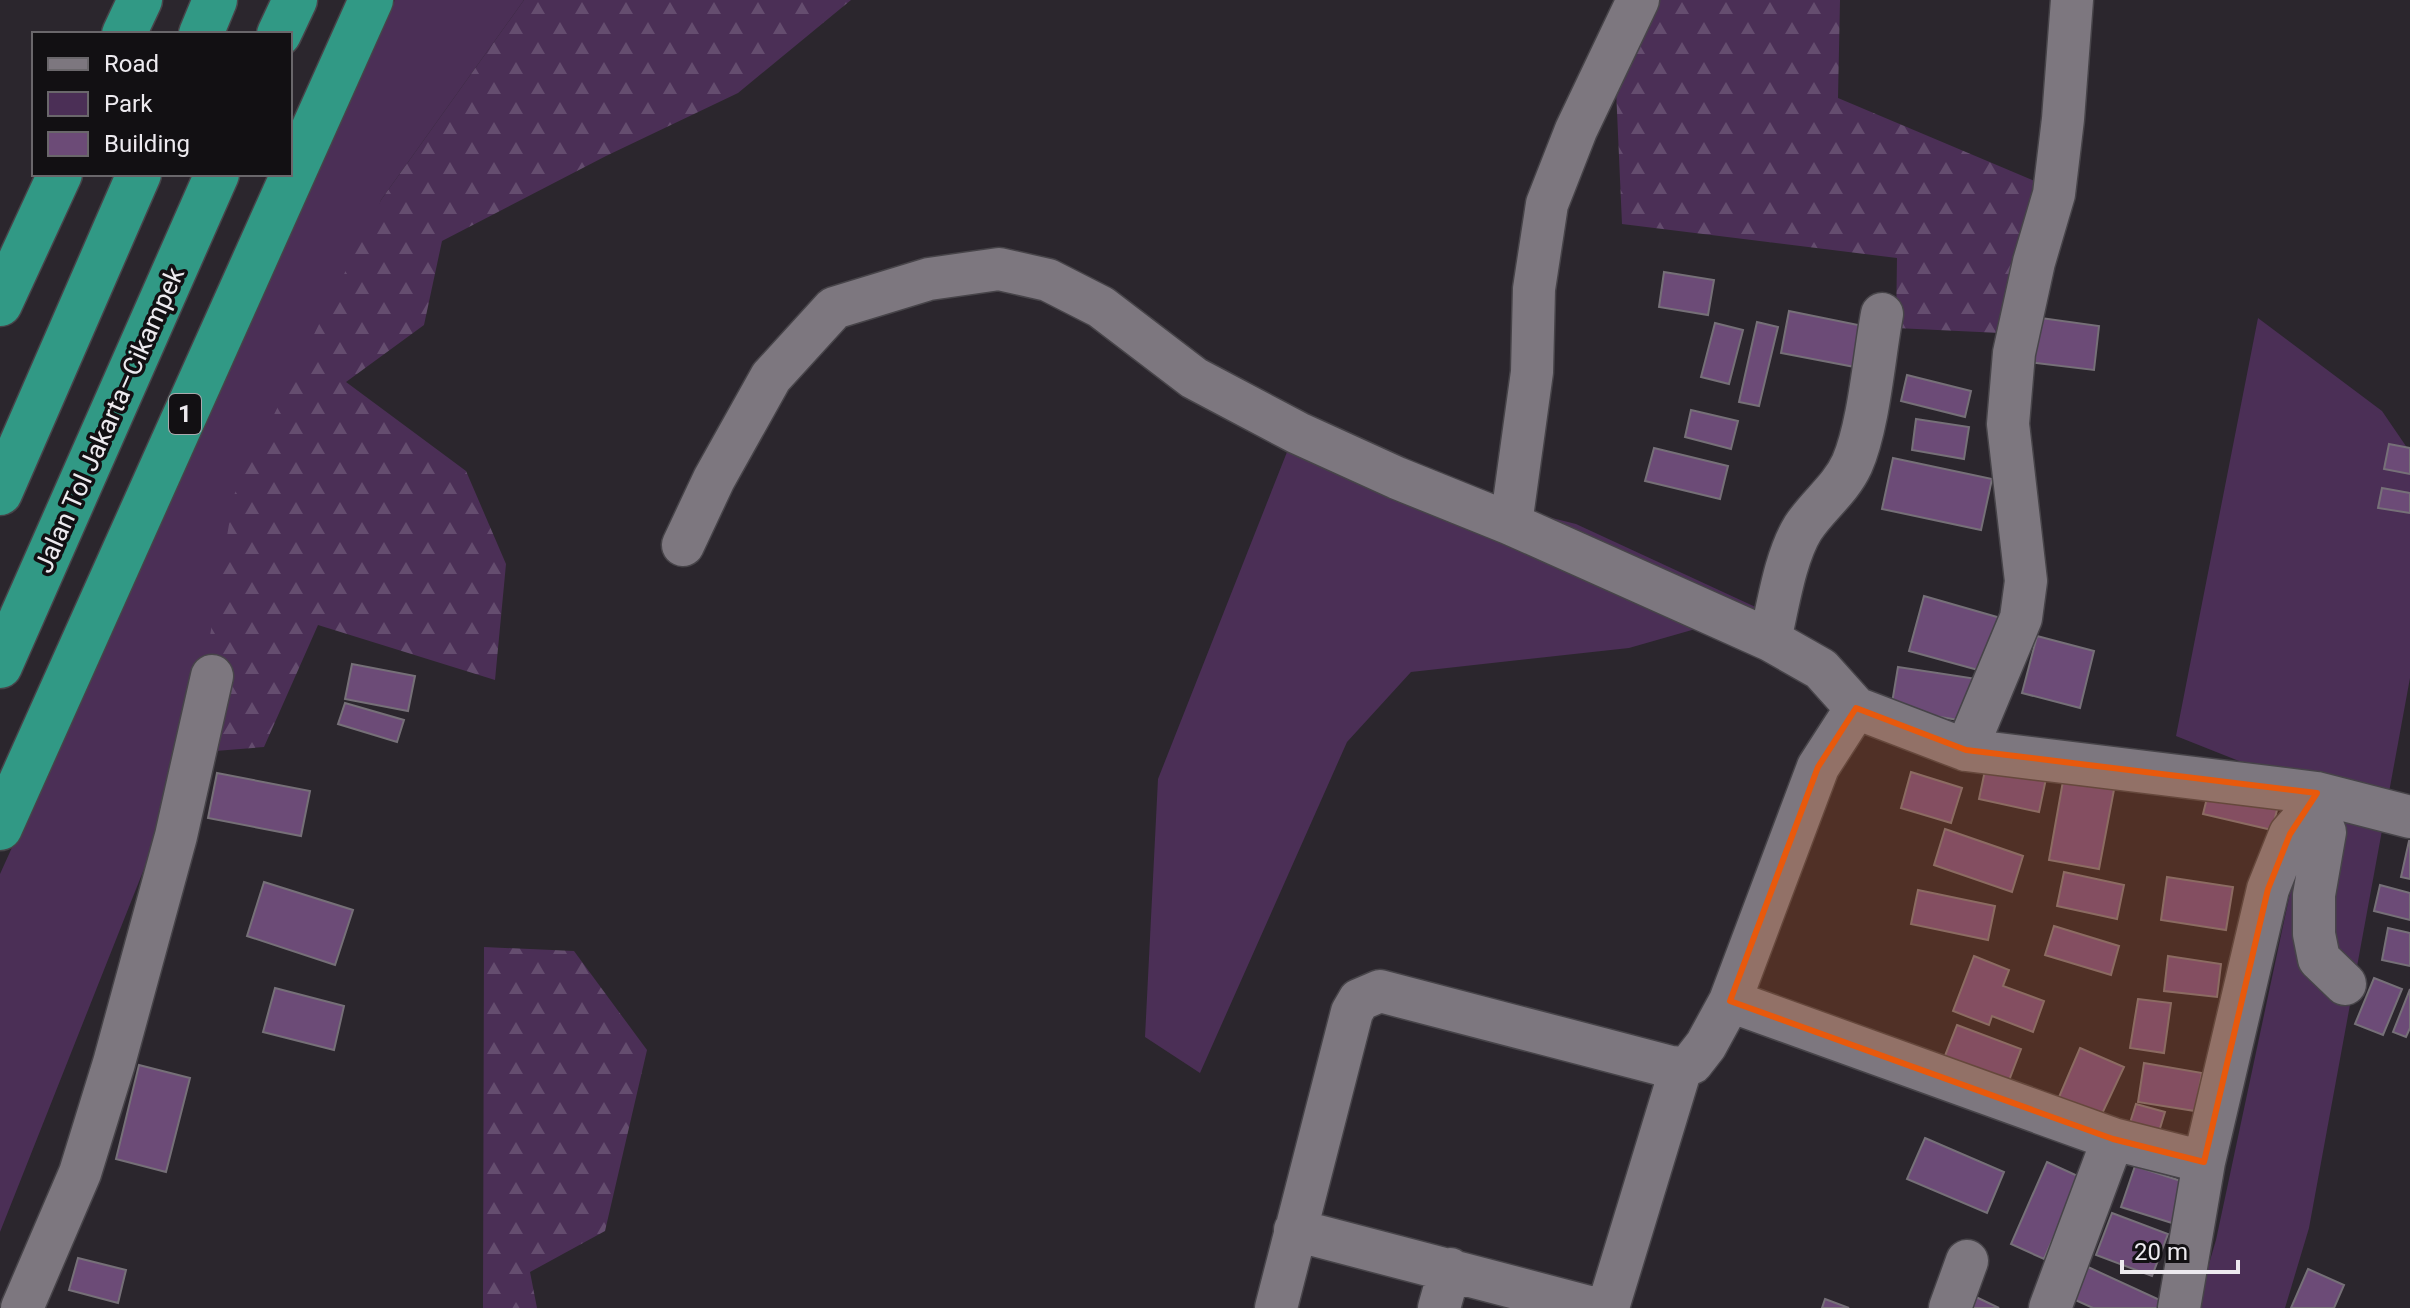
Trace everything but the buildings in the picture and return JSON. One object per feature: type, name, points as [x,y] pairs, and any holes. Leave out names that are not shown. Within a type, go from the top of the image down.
[{"type":"highway","points":[[125,32],[140,0]]},
{"type":"highway","points":[[202,32],[215,0]]},
{"type":"highway","points":[[280,32],[295,0]]},
{"type":"highway","name":"1","points":[[0,828],[371,0]]},
{"type":"highway","points":[[0,304],[59,176]]},
{"type":"highway","points":[[0,493],[138,176]]},
{"type":"highway","name":"Jalan Tol Jakarta–Cikampek","points":[[0,666],[216,176]]},
{"type":"street","points":[[1511,524],[1532,372],[1534,289],[1547,204],[1576,130],[1638,0]]},
{"type":"street","points":[[1966,750],[2021,618],[2026,581],[2008,424],[2011,381],[2034,262],[2054,194],[2072,0]]},
{"type":"street","points":[[683,545],[714,479],[771,377],[834,308],[929,279],[999,269],[1048,280],[1101,307],[1194,378],[1298,433],[1770,640],[1821,669],[1856,708],[1966,750],[2410,817]]},
{"type":"street","points":[[1770,640],[1791,556],[1803,528],[1837,489],[1852,464],[1862,429],[1882,314]]},
{"type":"street","points":[[22,1308],[80,1173],[114,1063],[176,836],[212,676]]},
{"type":"street","points":[[1276,1308],[1352,1012],[1359,1000],[1380,991],[1671,1067],[1681,1068],[1692,1063],[1706,1045],[1730,1001],[1818,767],[1856,708]]},
{"type":"street","points":[[2314,802],[2325,832],[2314,895],[2314,934],[2319,959],[2345,984]]},
{"type":"street","points":[[2180,1308],[2204,1162],[2268,889],[2290,834],[2314,802]]},
{"type":"street","points":[[1730,1001],[2113,1139],[2204,1162]]},
{"type":"street","points":[[1295,1230],[1589,1307],[1600,1307],[1610,1301],[1681,1068]]},
{"type":"street","points":[[2050,1308],[2113,1139]]},
{"type":"street","points":[[1950,1308],[1967,1261]]},
{"type":"street","points":[[1439,1308],[1450,1269]]},
{"type":"highlighted area","points":[[1856,708],[1966,750],[2317,793],[2290,834],[2268,889],[2204,1162],[2113,1139],[1730,1001],[1818,767]]},
{"type":"green space","points":[[395,0],[524,0],[381,200],[190,753],[0,1232],[0,874]]},
{"type":"green space","points":[[524,0],[851,0],[738,93],[606,156],[442,241],[424,325],[346,382],[466,471],[506,564],[495,680],[318,625],[264,747],[190,753],[234,495],[381,200]]},
{"type":"green space","points":[[1654,0],[1840,0],[1838,98],[2042,184],[2021,334],[1896,328],[1897,258],[1622,224],[1616,89]]},
{"type":"green space","points":[[2258,318],[2382,411],[2410,452],[2410,678],[2309,1228],[2285,1308],[2196,1308],[2216,1240],[2312,790],[2176,736]]},
{"type":"green space","points":[[1287,452],[1576,524],[1762,610],[1629,648],[1411,672],[1347,742],[1200,1073],[1145,1037],[1158,779]]},
{"type":"green space","points":[[484,947],[574,951],[647,1050],[605,1231],[530,1272],[537,1308],[483,1308]]}]
